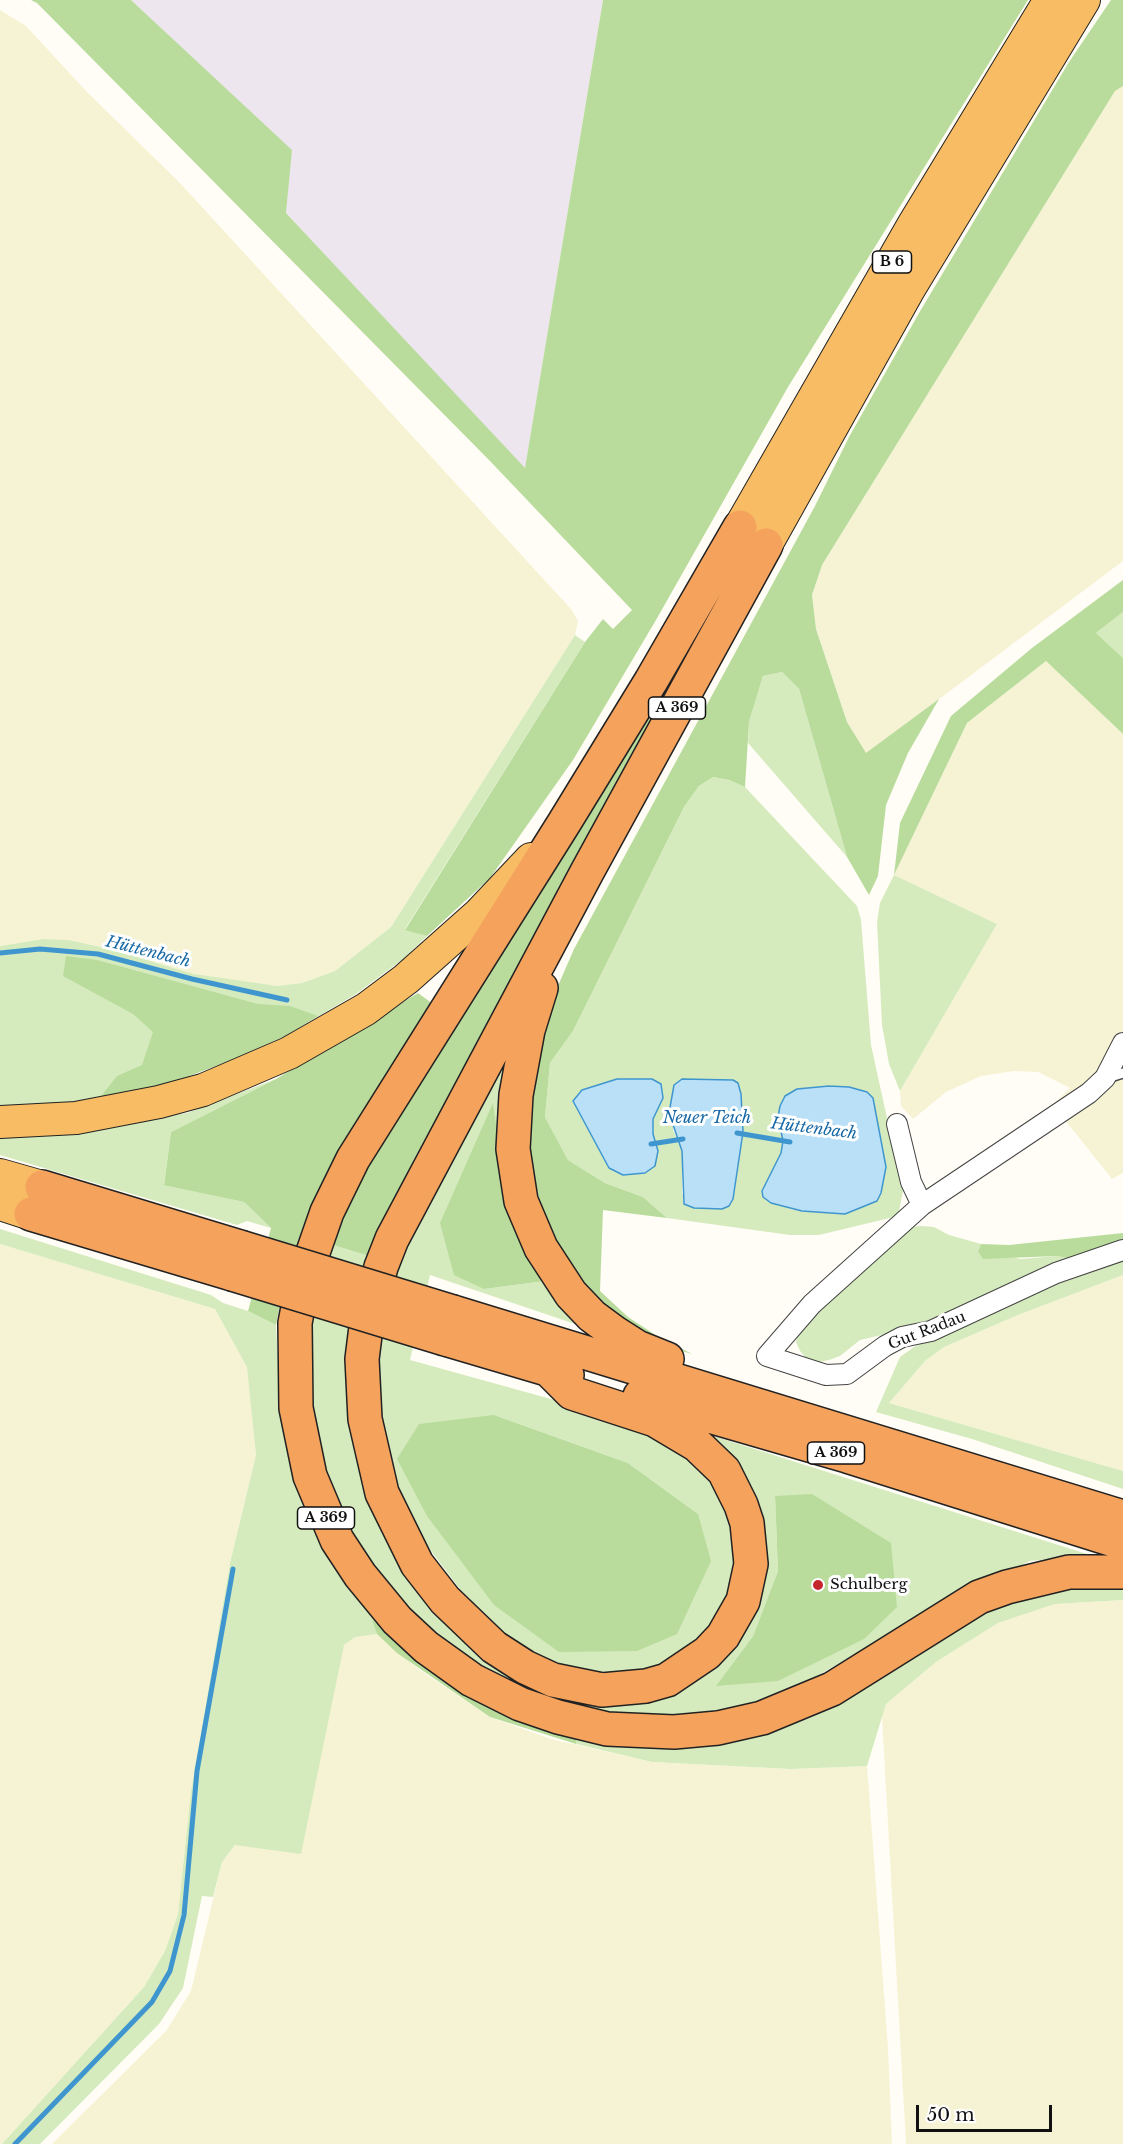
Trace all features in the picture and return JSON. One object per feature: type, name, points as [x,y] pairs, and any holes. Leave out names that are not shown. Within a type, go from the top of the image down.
[{"type":"highway","name":"B 6","points":[[753,536],[915,222],[1050,0]]},
{"type":"highway","name":"B 6","points":[[753,536],[909,289],[1084,0]]},
{"type":"highway","name":"A 369","points":[[753,536],[651,681],[353,1159],[327,1212],[303,1281],[295,1323],[293,1355],[298,1431],[310,1476],[327,1519],[360,1575],[397,1620],[426,1647],[472,1680],[520,1704],[583,1724],[629,1731],[674,1732],[740,1724],[809,1700],[855,1676],[950,1613],[979,1597],[1007,1587],[1069,1572],[1123,1572]]},
{"type":"highway","name":"A 369","points":[[726,1394],[710,1374],[638,1347],[592,1316],[571,1294],[545,1255],[521,1201],[513,1149],[521,1065],[539,993],[587,872],[753,536]]},
{"type":"highway","points":[[0,1122],[76,1118],[159,1102],[237,1077],[298,1048],[366,1009],[406,979],[479,914],[564,823]]},
{"type":"highway","points":[[548,1369],[572,1393],[655,1420],[697,1445],[724,1471],[741,1505],[747,1523],[751,1564],[744,1601],[723,1636],[707,1653],[667,1680],[619,1690],[570,1685],[525,1667],[478,1634],[429,1582],[404,1541],[382,1493],[374,1467],[362,1401],[366,1327],[381,1268],[392,1239],[587,872]]},
{"type":"highway","points":[[0,1175],[37,1201]]},
{"type":"highway","name":"A 369","points":[[37,1201],[449,1326],[726,1394],[1123,1517]]},
{"type":"highway","points":[[0,1204],[37,1201]]},
{"type":"highway","name":"A 369","points":[[449,1326],[548,1369],[847,1456],[1123,1543]]},
{"type":"street","name":"Gut Radau","points":[[1123,1043],[1114,1076],[922,1205],[812,1304],[767,1356],[826,1375],[847,1374],[902,1337],[931,1331],[1056,1273],[1123,1250]]},
{"type":"street","points":[[897,1124],[911,1182],[922,1205]]},
{"type":"shaded area","points":[[131,0],[603,0],[525,469],[286,213],[291,150]]},
{"type":"shaded area","points":[[0,10],[26,26],[87,92],[179,182],[571,609],[578,621],[575,635],[391,927],[335,971],[302,983],[277,986],[238,982],[194,974],[110,949],[43,939],[0,946]]},
{"type":"shaded area","points":[[1123,86],[1123,561],[866,754],[847,722],[816,629],[812,595],[822,565],[1115,91]]},
{"type":"shaded area","points":[[1046,661],[1123,734],[1123,1173],[1112,1179],[1053,1105],[1070,1088],[1038,1072],[1014,1071],[981,1076],[946,1092],[913,1119],[901,1106],[900,1091],[997,924],[894,875],[967,723]]},
{"type":"shaded area","points":[[0,1244],[215,1309],[248,1367],[256,1455],[230,1563],[191,1791],[178,1914],[165,1951],[144,1987],[2,2144],[0,2144]]},
{"type":"shaded area","points":[[1123,1275],[1123,1471],[889,1403],[925,1361],[944,1347],[1018,1315]]},
{"type":"shaded area","points":[[1123,1600],[1123,2144],[906,2144],[882,1717],[886,1704],[936,1662],[998,1623],[1055,1604]]},
{"type":"shaded area","points":[[377,1634],[418,1669],[490,1717],[551,1739],[652,1762],[791,1769],[867,1766],[888,2048],[892,2144],[52,2144],[166,2031],[191,1991],[222,1862],[235,1845],[344,1645],[354,1637]]},
{"type":"green space","points":[[31,0],[131,0],[292,150],[286,213],[525,468],[603,0],[1028,0],[788,387],[656,620],[573,760],[490,878],[427,936],[405,930],[585,642],[603,619],[613,629],[632,610],[489,460],[37,3]]},
{"type":"green space","points":[[1111,0],[1123,0],[1123,86],[1115,91],[822,565],[812,595],[816,629],[847,722],[866,753],[939,699],[908,753],[886,805],[878,876],[869,895],[847,857],[799,689],[782,672],[763,676],[749,722],[745,787],[729,780],[713,777],[699,786],[684,807],[573,1031],[550,1063],[545,1117],[568,1160],[605,1183],[643,1197],[667,1218],[603,1210],[600,1291],[628,1317],[692,1354],[658,1344],[624,1327],[586,1288],[559,1250],[543,1214],[531,1167],[529,1103],[542,1034],[554,995],[574,949],[815,506],[849,437],[919,313],[1069,62]]},
{"type":"green space","points":[[1123,580],[1123,612],[1096,633],[1123,658],[1123,734],[1046,661],[967,723],[894,875],[900,823],[951,716],[1032,648]]},
{"type":"green space","points":[[1123,612],[1123,658],[1096,633]]},
{"type":"green space","points":[[575,635],[585,642],[405,929],[427,936],[403,959],[356,994],[285,1036],[234,1059],[168,1084],[98,1100],[0,1108],[0,946],[43,939],[68,940],[110,949],[194,974],[277,986],[302,983],[335,971],[391,927]]},
{"type":"green space","points":[[682,657],[688,661],[414,1159],[372,1257],[330,1244],[379,1136]]},
{"type":"green space","points":[[782,672],[799,689],[847,857],[748,743],[749,722],[763,676]]},
{"type":"green space","points":[[713,777],[729,780],[745,787],[857,906],[861,920],[871,1045],[903,1191],[898,1216],[819,1235],[790,1235],[667,1218],[643,1197],[605,1183],[568,1160],[545,1117],[550,1063],[573,1031],[684,807],[699,786]],"holes":[[[617,1079],[652,1079],[661,1084],[663,1098],[653,1119],[653,1134],[658,1151],[609,1168],[573,1101],[582,1090]],[[682,1079],[733,1080],[738,1083],[743,1132],[733,1199],[729,1206],[682,1194],[682,1151],[673,1130]],[[873,1098],[886,1167],[868,1205],[845,1214],[802,1211],[790,1209],[762,1191],[781,1153],[783,1141],[778,1117],[780,1106]]]},
{"type":"green space","points":[[894,875],[997,924],[900,1091],[889,1064],[882,1025],[877,922],[880,903]]},
{"type":"green space","points":[[66,956],[97,960],[258,1004],[290,1006],[318,1016],[285,1036],[234,1059],[168,1084],[98,1100],[117,1076],[142,1065],[153,1032],[133,1014],[63,976]]},
{"type":"green space","points":[[418,993],[433,1004],[368,1103],[329,1177],[301,1236],[285,1279],[276,1325],[248,1311],[271,1228],[244,1202],[164,1185],[171,1132],[276,1079]]},
{"type":"green space","points":[[521,1022],[506,1193],[493,1104],[484,1289],[545,1281],[584,1327],[430,1275],[410,1360],[634,1422],[696,1461],[731,1511],[741,1554],[730,1603],[699,1641],[643,1677],[589,1678],[531,1659],[481,1617],[416,1531],[384,1453],[373,1376],[396,1267]],"holes":[[[494,1415],[628,1463],[698,1514]]]},
{"type":"green space","points":[[276,1079],[171,1132],[164,1184],[244,1202],[271,1228],[247,1221],[237,1225],[0,1155],[0,1135],[42,1134],[187,1113]]},
{"type":"green space","points":[[493,1103],[506,1193],[545,1281],[484,1289],[454,1275],[440,1223]]},
{"type":"green space","points":[[909,1227],[934,1227],[949,1235],[981,1244],[978,1251],[1021,1259],[1057,1256],[1072,1259],[920,1326],[860,1340],[840,1356],[829,1360],[819,1362],[808,1360],[796,1342],[799,1329]]},
{"type":"green space","points":[[0,1229],[211,1295],[223,1303],[248,1311],[276,1325],[280,1396],[403,1641],[373,1621],[377,1634],[355,1637],[344,1645],[301,1854],[235,1845],[222,1862],[213,1897],[202,1896],[183,1988],[159,2024],[40,2144],[2,2144],[144,1987],[165,1951],[178,1914],[191,1791],[230,1563],[256,1455],[247,1367],[215,1309],[0,1244]]},
{"type":"green space","points":[[1123,1233],[1123,1244],[1072,1259],[1057,1256],[983,1259],[978,1251],[981,1244],[1009,1245]]},
{"type":"green space","points":[[330,1244],[372,1257],[347,1392],[366,1497],[423,1593],[489,1659],[657,1700],[756,1605],[707,1434],[1090,1555],[1030,1561],[938,1607],[801,1685],[710,1717],[620,1717],[522,1694],[474,1664],[387,1591],[340,1518],[321,1465],[312,1421],[308,1332]],"holes":[[[775,1496],[864,1639],[717,1685],[753,1636],[778,1571]]]},
{"type":"green space","points":[[1123,1260],[1123,1275],[1018,1315],[944,1347],[925,1361],[889,1403],[1123,1471],[1123,1489],[972,1439],[876,1412],[900,1357],[914,1347],[976,1322],[1048,1286]]},
{"type":"green space","points":[[494,1415],[628,1463],[698,1514],[711,1561],[677,1634],[637,1651],[559,1652],[494,1605],[427,1516],[397,1459],[419,1424]]},
{"type":"green space","points":[[812,1494],[891,1543],[897,1607],[864,1639],[778,1681],[716,1686],[753,1636],[778,1571],[775,1496]]},
{"type":"green space","points":[[1123,1581],[1123,1600],[1055,1604],[998,1623],[936,1662],[886,1704],[867,1766],[791,1769],[652,1762],[576,1744],[577,1734],[697,1743],[978,1610],[1054,1584]]},
{"type":"green space","points":[[372,1620],[403,1641],[577,1734],[576,1744],[490,1717],[397,1653],[377,1634]]},
{"type":"water","points":[[617,1079],[652,1079],[661,1084],[663,1098],[653,1119],[653,1134],[658,1151],[655,1166],[645,1173],[623,1175],[609,1168],[573,1101],[582,1090]]},
{"type":"water","name":"Neuer Teich","points":[[682,1079],[733,1080],[738,1083],[741,1094],[743,1132],[733,1199],[729,1206],[722,1209],[694,1208],[684,1204],[682,1151],[669,1113],[674,1085]]},
{"type":"water","points":[[849,1087],[867,1092],[873,1098],[886,1167],[881,1193],[877,1201],[845,1214],[802,1211],[771,1203],[763,1197],[762,1191],[781,1153],[783,1141],[778,1117],[780,1106],[785,1096],[797,1089]]},
{"type":"waterway","name":"Hüttenbach","points":[[0,953],[40,949],[98,954],[192,979],[287,1000]]},
{"type":"waterway","name":"Hüttenbach","points":[[737,1133],[790,1142]]},
{"type":"waterway","name":"Hüttenbach","points":[[651,1144],[683,1139]]},
{"type":"waterway","points":[[15,2144],[152,2002],[170,1971],[184,1915],[197,1771],[233,1569]]},
{"type":"place","name":"Schulberg","points":[[818,1585]]}]
